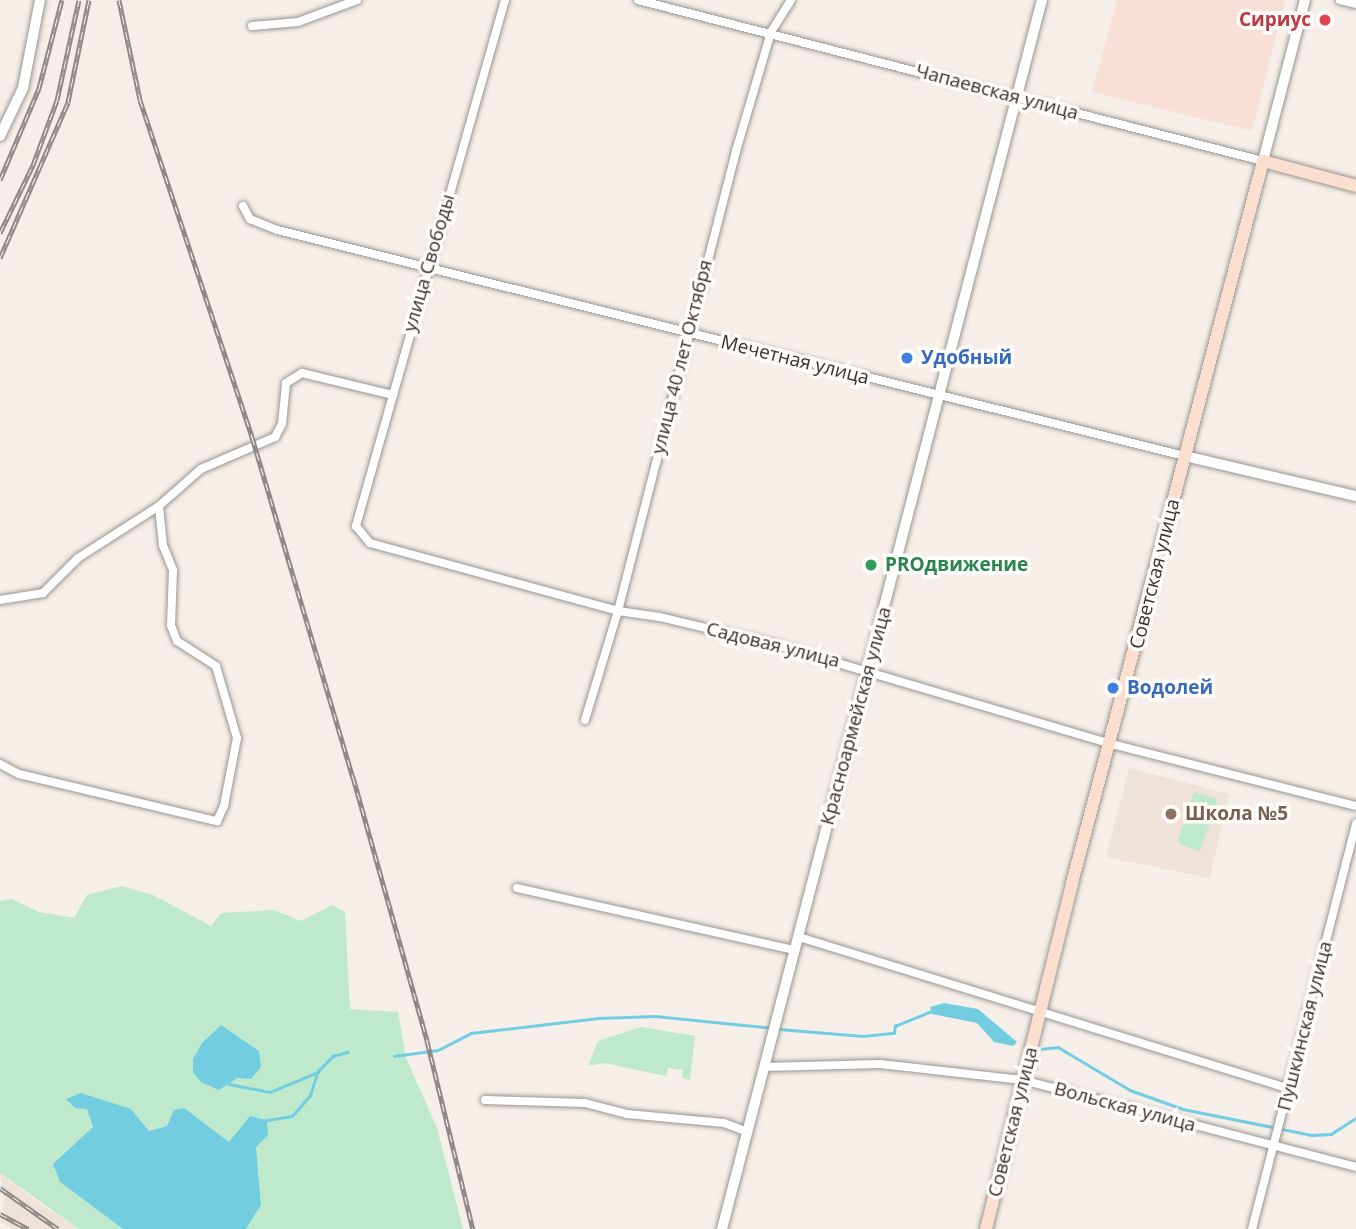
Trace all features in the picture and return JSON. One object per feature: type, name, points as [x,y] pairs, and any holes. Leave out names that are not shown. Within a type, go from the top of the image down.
[{"type":"main road","name":"Чапаевская улица","points":[[1263,161],[1356,186]]},
{"type":"main road","name":"Советская улица","points":[[986,1229],[1022,1080],[1263,161]]},
{"type":"street","points":[[0,136],[23,88],[40,0]]},
{"type":"street","points":[[253,26],[298,22],[357,0]]},
{"type":"street","name":"улица Свободы","points":[[356,526],[428,264],[505,0]]},
{"type":"street","name":"Чапаевская улица","points":[[638,0],[771,32],[1263,161]]},
{"type":"street","points":[[675,10],[677,0]]},
{"type":"street","name":"улица 40 лет Октября","points":[[585,720],[618,611],[688,333],[771,32],[791,0]]},
{"type":"street","name":"Красноармейская улица","points":[[722,1229],[1042,0]]},
{"type":"street","name":"Советская улица","points":[[1263,161],[1305,0]]},
{"type":"street","points":[[1340,0],[1356,4]]},
{"type":"street","name":"Мечетная улица","points":[[243,206],[250,219],[277,230],[428,264],[939,396],[1356,496]]},
{"type":"street","points":[[0,600],[43,593],[78,558],[159,506],[201,469],[275,438],[282,424],[286,383],[302,373],[393,395]]},
{"type":"street","points":[[0,764],[19,774],[217,821],[224,806],[237,738],[216,666],[177,641],[171,625],[173,570],[163,545],[159,506]]},
{"type":"street","name":"Садовая улица","points":[[356,526],[370,543],[618,611],[660,617],[868,671],[1112,744],[1356,806]]},
{"type":"street","name":"Пушкинская улица","points":[[1252,1229],[1276,1146],[1356,823]]},
{"type":"street","points":[[517,888],[796,950]]},
{"type":"street","points":[[799,937],[1290,1089]]},
{"type":"street","name":"Вольская улица","points":[[766,1063],[880,1064],[999,1081],[1022,1080],[1356,1167]]},
{"type":"street","points":[[485,1100],[585,1103],[651,1117],[724,1124],[748,1132]]},
{"type":"shaded area","points":[[1117,0],[1285,0],[1252,131],[1092,92]]},
{"type":"shaded area","name":"Школа №5","points":[[1129,768],[1229,794],[1210,878],[1106,857]]},
{"type":"shaded area","points":[[0,1173],[79,1229],[14,1229],[0,1222],[4,1201]]},
{"type":"green space","points":[[1194,792],[1215,798],[1217,803],[1200,851],[1181,845],[1178,840]]},
{"type":"green space","points":[[121,886],[153,895],[211,926],[221,913],[274,910],[301,921],[332,905],[345,912],[350,1009],[398,1012],[406,1058],[437,1128],[463,1229],[246,1229],[261,1205],[256,1147],[229,1142],[174,1111],[167,1126],[149,1131],[131,1109],[87,1109],[93,1127],[60,1182],[123,1229],[79,1229],[0,1173],[0,901],[12,899],[39,912],[74,918],[87,895]]},
{"type":"green space","points":[[641,1027],[695,1036],[690,1080],[682,1078],[683,1070],[668,1068],[666,1076],[604,1063],[588,1066],[598,1041]]},
{"type":"water","points":[[944,1003],[978,1009],[1017,1042],[1013,1046],[994,1042],[977,1023],[932,1014],[930,1007]]},
{"type":"water","points":[[221,1025],[259,1051],[261,1067],[251,1079],[237,1078],[219,1090],[201,1082],[193,1072],[193,1059],[202,1043]]},
{"type":"water","points":[[81,1093],[131,1109],[149,1131],[167,1126],[174,1110],[184,1108],[229,1142],[250,1116],[267,1120],[268,1135],[256,1147],[261,1205],[246,1229],[123,1229],[60,1182],[53,1164],[93,1127],[87,1109],[75,1108],[66,1099]]},
{"type":"waterway","points":[[779,1029],[863,1036],[894,1033],[895,1026],[934,1010]]},
{"type":"waterway","points":[[394,1056],[438,1050],[471,1033],[598,1018],[655,1016],[773,1028]]},
{"type":"waterway","points":[[1040,1049],[1058,1047],[1130,1090],[1183,1109],[1312,1135],[1331,1134],[1356,1118]]},
{"type":"waterway","points":[[267,1120],[292,1116],[310,1095],[318,1071],[333,1056],[347,1052]]},
{"type":"waterway","points":[[229,1084],[270,1092],[318,1072]]},
{"type":"railway","points":[[0,180],[39,88],[62,0]]},
{"type":"railway","points":[[0,233],[33,165],[57,100],[79,0]]},
{"type":"railway","points":[[0,258],[68,102],[89,0]]},
{"type":"railway","points":[[119,0],[140,100],[252,437],[353,777],[427,1041],[473,1229]]},
{"type":"railway","points":[[0,1188],[58,1229]]},
{"type":"railway","points":[[0,1214],[28,1229]]},
{"type":"place","name":"Сириус","points":[[1325,20]]},
{"type":"place","name":"Удобный","points":[[907,358]]},
{"type":"place","name":"PROдвижение","points":[[871,565]]},
{"type":"place","name":"Водолей","points":[[1113,688]]},
{"type":"place","name":"Школа №5","points":[[1171,814]]}]
